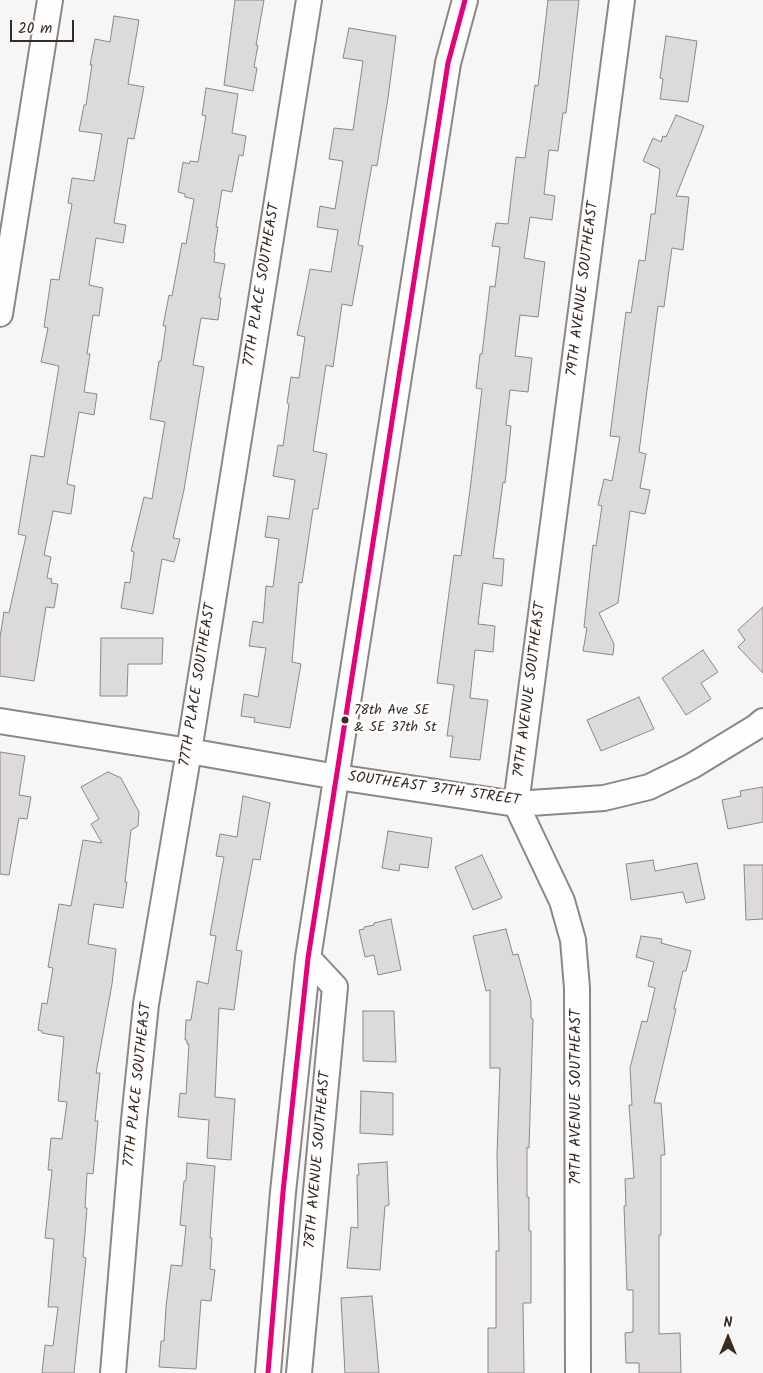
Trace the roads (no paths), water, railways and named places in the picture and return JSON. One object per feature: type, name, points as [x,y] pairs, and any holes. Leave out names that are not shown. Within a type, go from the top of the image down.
[{"type":"street","points":[[0,314],[50,0]]},
{"type":"street","name":"77TH PLACE SOUTHEAST","points":[[113,1373],[134,1120],[146,1004],[189,750],[309,0]]},
{"type":"street","name":"78TH AVENUE SOUTHEAST","points":[[268,1373],[283,1192],[308,958],[448,63],[465,0]]},
{"type":"street","name":"79TH AVENUE SOUTHEAST","points":[[578,1373],[577,988],[573,940],[562,901],[516,804],[622,0]]},
{"type":"street","name":"SOUTHEAST 37TH STREET","points":[[0,721],[189,750],[337,777],[516,804],[604,798],[649,787],[692,766],[763,721]]},
{"type":"street","name":"78TH AVENUE SOUTHEAST","points":[[299,1373],[335,987],[308,958]]},
{"type":"place","name":"78th Ave SE & SE 37th St","points":[[345,720]]}]
